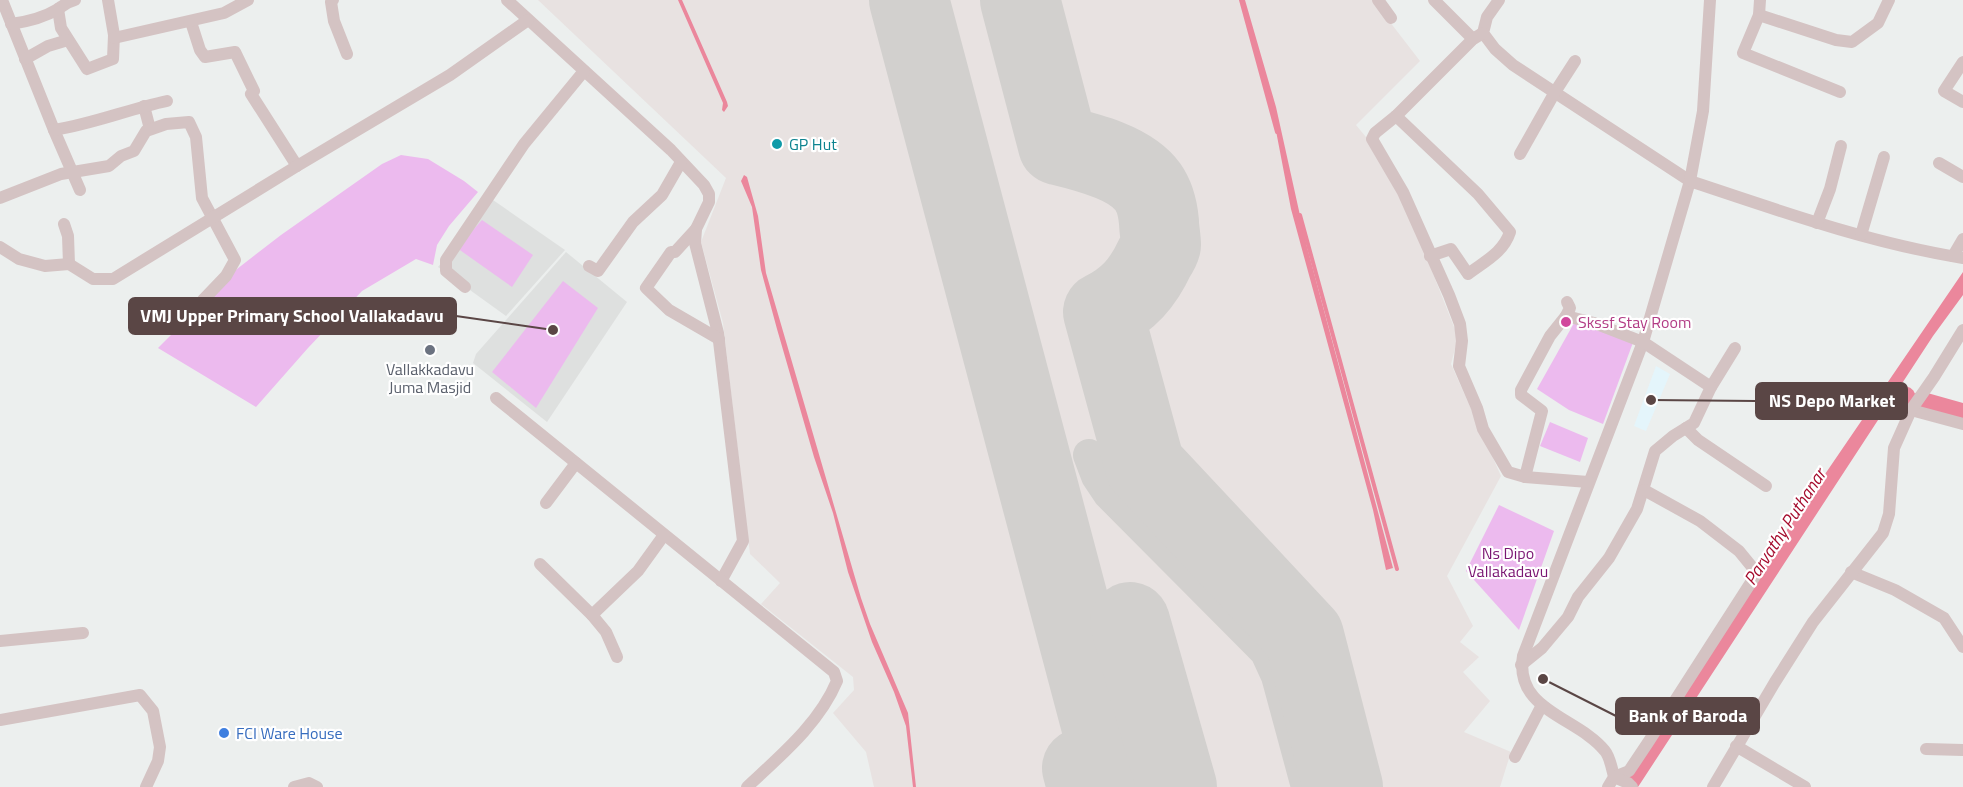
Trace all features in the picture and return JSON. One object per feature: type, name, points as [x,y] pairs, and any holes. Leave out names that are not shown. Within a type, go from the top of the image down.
[{"type":"street","points":[[2,0],[80,190]]},
{"type":"street","points":[[65,3],[61,28],[87,69],[113,59],[114,38],[108,0]]},
{"type":"street","points":[[114,38],[224,13],[248,0]]},
{"type":"street","points":[[333,0],[334,21],[347,54]]},
{"type":"street","points":[[507,0],[704,185],[709,194],[709,202],[696,229],[675,252],[671,252],[646,288],[669,310],[719,339]]},
{"type":"street","points":[[1378,0],[1391,18]]},
{"type":"street","points":[[1434,0],[1513,64],[1690,181],[1817,223],[1958,257],[1963,239]]},
{"type":"street","points":[[1499,0],[1478,36],[1396,116],[1375,133],[1372,139],[1403,192],[1460,324],[1462,341],[1459,366],[1477,408],[1483,429],[1508,472],[1526,477],[1588,482]]},
{"type":"street","points":[[1611,782],[1607,752],[1587,734],[1536,701],[1523,680],[1521,665],[1588,482],[1643,342],[1690,181],[1703,111],[1710,0]]},
{"type":"street","points":[[1760,0],[1759,15],[1743,53],[1840,92]]},
{"type":"street","points":[[1759,15],[1836,40],[1852,42],[1878,22],[1889,0]]},
{"type":"street","points":[[11,24],[22,22],[65,3]]},
{"type":"street","points":[[0,247],[20,259],[45,266],[69,264],[93,279],[113,279],[450,75],[528,20]]},
{"type":"street","points":[[191,22],[200,50],[205,57],[235,52],[254,92],[251,94],[297,166]]},
{"type":"street","points":[[25,59],[48,46],[68,40]]},
{"type":"street","points":[[1520,154],[1575,61]]},
{"type":"street","points":[[1963,62],[1944,91],[1963,102]]},
{"type":"street","points":[[465,287],[446,271],[446,260],[524,144],[584,71]]},
{"type":"street","points":[[54,130],[77,127],[167,101]]},
{"type":"street","points":[[144,106],[150,129]]},
{"type":"street","points":[[1396,116],[1479,194],[1510,232],[1501,250],[1468,274],[1451,249],[1431,256]]},
{"type":"street","points":[[0,198],[39,182],[72,172],[109,166],[121,156],[134,151],[146,131],[166,124],[189,122],[196,137],[202,198],[235,260],[226,276],[203,300]]},
{"type":"street","points":[[1817,223],[1830,189],[1841,146]]},
{"type":"street","points":[[1861,235],[1884,157]]},
{"type":"street","points":[[589,266],[598,271],[633,222],[662,195],[681,162]]},
{"type":"street","points":[[1939,163],[1963,177]]},
{"type":"street","points":[[63,224],[68,236],[69,264]]},
{"type":"street","points":[[696,229],[695,243],[719,339],[743,541],[721,581]]},
{"type":"street","points":[[1526,477],[1542,411],[1521,395],[1521,390],[1550,336],[1566,316],[1570,308],[1567,302]]},
{"type":"street","points":[[1566,316],[1643,342],[1711,387]]},
{"type":"street","points":[[1713,787],[1813,622],[1883,533],[1889,514],[1894,448],[1911,410],[1963,330]]},
{"type":"street","points":[[1521,665],[1542,648],[1555,633],[1568,617],[1578,597],[1609,558],[1638,508],[1655,451],[1694,423],[1711,387],[1736,348]]},
{"type":"street","points":[[496,398],[834,672],[837,681],[831,695],[799,738],[747,787]]},
{"type":"street","points":[[1911,410],[1963,424]]},
{"type":"street","points":[[1686,428],[1698,440],[1766,486]]},
{"type":"street","points":[[546,503],[576,463]]},
{"type":"street","points":[[1611,782],[1629,771],[1757,573],[1739,551],[1700,521],[1644,490]]},
{"type":"street","points":[[592,615],[638,571],[664,535]]},
{"type":"street","points":[[540,564],[592,615],[606,633],[617,657]]},
{"type":"street","points":[[1851,572],[1895,590],[1944,618],[1963,647]]},
{"type":"street","points":[[0,640],[83,633]]},
{"type":"street","points":[[0,720],[140,695],[153,711],[160,747],[158,761],[146,787]]},
{"type":"street","points":[[1515,757],[1542,705]]},
{"type":"street","points":[[1736,746],[1805,787]]},
{"type":"street","points":[[1926,749],[1963,750]]},
{"type":"street","points":[[1611,782],[1628,783],[1632,787]]},
{"type":"street","points":[[294,787],[309,783],[317,787]]},
{"type":"shaded area","points":[[538,0],[1373,0],[1420,61],[1356,125],[1375,148],[1415,228],[1458,337],[1451,364],[1501,476],[1447,576],[1473,626],[1460,642],[1479,657],[1463,672],[1490,701],[1464,732],[1511,752],[1500,787],[874,787],[866,752],[833,713],[854,690],[853,677],[761,604],[780,583],[750,554],[723,323],[701,242],[726,178]]},
{"type":"shaded area","points":[[678,0],[682,0],[727,102],[728,106],[724,112],[723,103]]},
{"type":"shaded area","points":[[1241,0],[1245,0],[1276,107],[1307,247],[1393,568],[1386,570],[1373,510],[1291,209],[1272,110]]},
{"type":"shaded area","points":[[744,175],[747,177],[758,216],[766,273],[861,598],[908,713],[916,787],[913,787],[906,726],[872,642],[848,572],[833,513],[814,457],[777,329],[761,270],[752,207],[741,181]]},
{"type":"shaded area","points":[[493,200],[565,250],[506,316],[438,267]]},
{"type":"shaded area","points":[[566,252],[627,302],[547,422],[473,363],[476,354]]},
{"type":"shaded area","points":[[1963,272],[1963,295],[1933,336],[1638,787],[1622,787],[1750,584]]},
{"type":"shaded area","points":[[1656,366],[1670,374],[1646,431],[1634,426]]},
{"type":"green space","points":[[401,155],[428,159],[478,192],[449,226],[437,245],[433,265],[416,259],[362,291],[256,407],[158,348],[237,269],[382,164]]},
{"type":"green space","points":[[482,220],[533,255],[512,287],[457,248]]},
{"type":"green space","points":[[563,281],[598,308],[536,408],[492,372]]},
{"type":"green space","points":[[1578,316],[1635,337],[1603,424],[1569,410],[1537,389]]},
{"type":"green space","points":[[1550,422],[1588,438],[1580,462],[1540,446]]},
{"type":"green space","name":"Ns Dipo Vallakadavu","points":[[1499,505],[1554,531],[1519,630],[1466,571]]},
{"type":"waterway","points":[[1241,0],[1277,132]]},
{"type":"waterway","points":[[1300,215],[1397,569]]},
{"type":"waterway","points":[[1889,395],[1905,397]]},
{"type":"waterway","points":[[1921,402],[1963,414]]},
{"type":"taxiway","points":[[1089,455],[1097,476],[1109,494],[1266,652],[1277,676],[1307,787]]},
{"type":"taxiway","points":[[1147,674],[1151,699],[1151,787]]},
{"type":"runway","points":[[909,0],[1111,762],[1082,768],[1087,787]]},
{"type":"runway","points":[[1020,0],[1058,145],[1107,159],[1130,171],[1148,187],[1156,204],[1161,242],[1159,250],[1134,290],[1103,312],[1145,466],[1304,636],[1343,787]]},
{"type":"runway","points":[[1130,622],[1177,787]]},
{"type":"place","name":"GP Hut","points":[[777,144]]},
{"type":"place","name":"Skssf Stay Room","points":[[1566,322]]},
{"type":"place","name":"VMJ Upper Primary School Vallakadavu","points":[[553,330]]},
{"type":"place","name":"Vallakkadavu Juma Masjid","points":[[430,350]]},
{"type":"place","name":"NS Depo Market","points":[[1651,400]]},
{"type":"place","name":"Bank of Baroda","points":[[1543,679]]},
{"type":"place","name":"FCI Ware House","points":[[224,733]]},
{"type":"water label","name":"Parvathy Puthanar","points":[[1785,527]]}]
